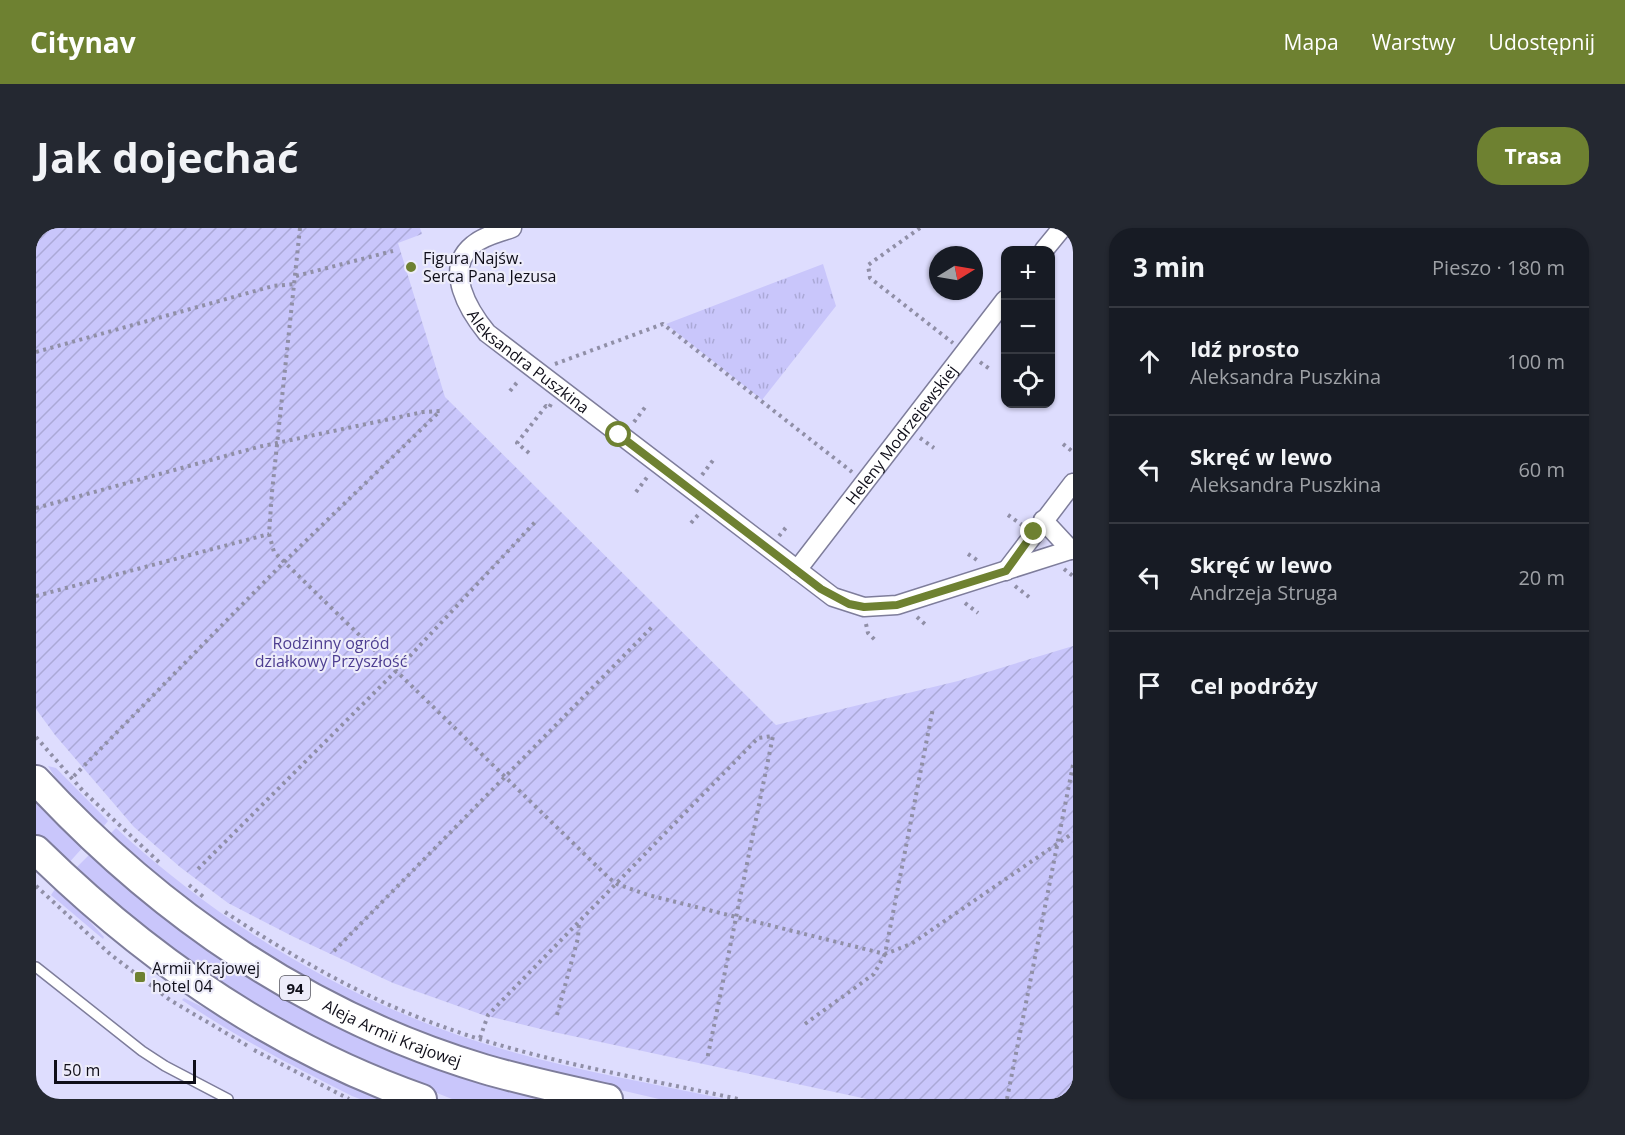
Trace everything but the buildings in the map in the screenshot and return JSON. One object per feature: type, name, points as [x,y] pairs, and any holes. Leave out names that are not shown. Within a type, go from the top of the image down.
[{"type":"main road","name":"Aleja Armii Krajowej","points":[[36,780],[95,841],[150,890],[201,929],[283,981],[346,1014],[425,1049],[494,1072],[608,1099]]},
{"type":"main road","points":[[36,850],[123,930],[196,985],[288,1039],[413,1097]]},
{"type":"street","name":"Aleksandra Puszkina","points":[[512,228],[478,241],[462,259],[460,283],[475,319],[487,333],[834,597],[849,604],[881,608],[1009,576],[1072,550]]},
{"type":"street","points":[[1047,246],[1062,228]]},
{"type":"street","name":"Heleny Modrzejewskiej","points":[[797,570],[1001,305]]},
{"type":"street","points":[[1009,576],[1043,520],[1073,483]]},
{"type":"street","points":[[1043,520],[1072,550]]},
{"type":"lane","points":[[36,967],[150,1056],[228,1099]]},
{"type":"path","points":[[300,228],[269,534],[274,552],[283,564],[617,884],[737,918],[885,954],[911,944],[1073,833]]},
{"type":"path","points":[[920,228],[868,265],[867,272],[870,278],[965,353]]},
{"type":"path","points":[[296,276],[393,251]]},
{"type":"path","points":[[36,352],[273,286],[295,284]]},
{"type":"path","points":[[541,375],[549,367],[663,324],[865,482]]},
{"type":"path","points":[[510,391],[522,376]]},
{"type":"path","points":[[529,453],[517,443],[546,406],[549,408],[554,400]]},
{"type":"path","points":[[36,508],[278,444],[423,412],[440,411],[283,564],[72,778]]},
{"type":"path","points":[[1063,444],[1073,452]]},
{"type":"path","points":[[636,492],[651,473]]},
{"type":"path","points":[[198,869],[396,671],[537,519]]},
{"type":"path","points":[[36,596],[269,534]]},
{"type":"path","points":[[1009,576],[1029,597]]},
{"type":"path","points":[[958,598],[978,614]]},
{"type":"path","points":[[866,621],[868,633],[878,642]]},
{"type":"path","points":[[334,951],[652,627]]},
{"type":"path","points":[[805,1024],[874,974],[885,954],[933,708]]},
{"type":"path","points":[[480,1038],[488,1015],[758,738],[773,736],[707,1060]]},
{"type":"path","points":[[36,737],[72,778],[162,865]]},
{"type":"path","points":[[1007,1099],[1073,765]]},
{"type":"path","points":[[187,884],[211,903]]},
{"type":"path","points":[[220,909],[274,945],[373,998],[424,1020],[534,1055],[738,1099]]},
{"type":"path","points":[[557,1015],[578,938],[579,922]]},
{"type":"green space","name":"Rodzinny ogród działkowy Przyszłość","points":[[36,228],[420,228],[422,234],[398,243],[445,397],[776,725],[958,681],[1073,646],[1073,1099],[867,1099],[483,1015],[393,983],[294,937],[228,903],[180,867],[134,827],[55,735],[36,709]]},
{"type":"green space","points":[[823,264],[836,306],[762,400],[666,324]]},
{"type":"green space","points":[[48,766],[56,768],[108,821],[100,831],[67,796]]},
{"type":"green space","points":[[36,795],[85,845],[66,866],[36,836]]},
{"type":"green space","points":[[116,828],[206,902],[253,935],[302,964],[406,1015],[460,1036],[542,1060],[725,1099],[659,1099],[495,1061],[353,1006],[229,935],[107,837]]},
{"type":"green space","points":[[92,852],[172,920],[561,1099],[452,1099],[347,1057],[223,990],[72,872]]},
{"type":"green space","points":[[57,886],[104,937],[103,939],[51,895]]},
{"type":"green space","points":[[184,998],[391,1099],[360,1099],[352,1096],[244,1039],[202,1014],[182,1000]]},
{"type":"place","name":"Figura Najśw. Serca Pana Jezusa","points":[[411,267]]},
{"type":"place","name":"Armii Krajowej hotel 04","points":[[140,977]]},
{"type":"route","points":[[619,435],[821,589],[849,604],[881,608],[897,605],[1006,571],[1034,532]]}]
